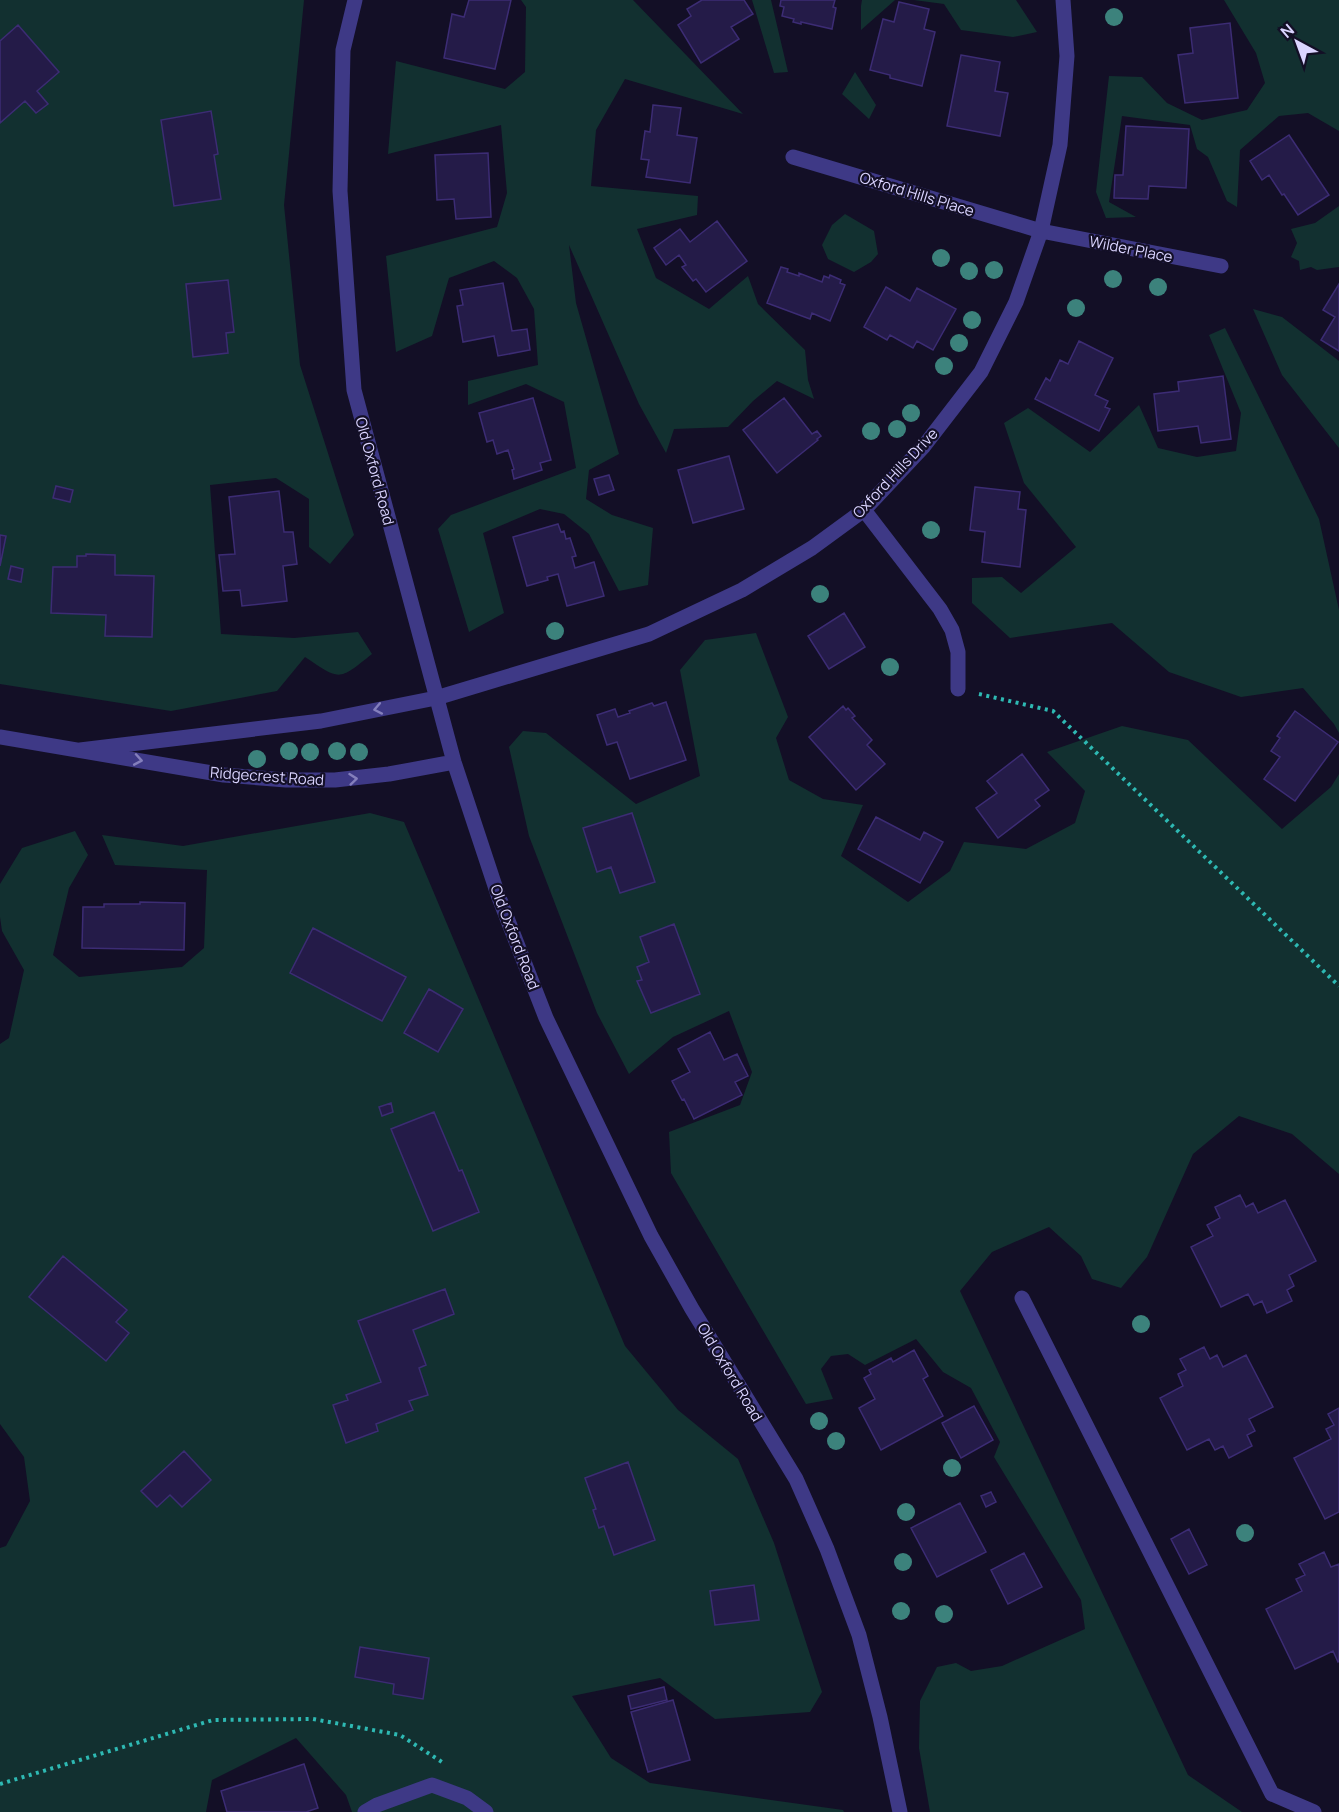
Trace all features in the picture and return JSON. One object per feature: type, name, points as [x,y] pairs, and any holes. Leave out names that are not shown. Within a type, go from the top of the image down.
[{"type":"street","name":"Old Oxford Road","points":[[356,0],[343,50],[340,191],[354,390],[454,762],[498,895],[546,1018],[651,1236],[692,1309],[796,1479],[827,1549],[859,1635],[880,1717],[900,1812]]},
{"type":"street","name":"Oxford Hills Drive","points":[[436,698],[649,634],[742,590],[812,548],[864,510],[924,446],[981,372],[1016,302],[1041,231],[1060,145],[1067,56],[1063,0]]},
{"type":"street","name":"Oxford Hills Place","points":[[793,157],[1041,231]]},
{"type":"street","name":"Wilder Place","points":[[1041,231],[1221,266]]},
{"type":"street","points":[[864,510],[940,609],[952,630],[958,652],[958,689]]},
{"type":"street","name":"Ridgecrest Road","points":[[80,750],[321,721],[436,698]]},
{"type":"street","name":"Ridgecrest Road","points":[[0,737],[224,775],[286,780],[335,780],[389,774],[454,762]]},
{"type":"street","points":[[1022,1298],[1272,1794],[1314,1812]]},
{"type":"street","points":[[365,1812],[377,1805],[432,1785],[466,1798],[486,1812]]},
{"type":"path","points":[[958,689],[1053,711],[1339,986]]},
{"type":"path","points":[[0,1784],[213,1720],[313,1719],[400,1735],[449,1767]]},
{"type":"green space","points":[[0,0],[304,0],[284,205],[300,365],[354,535],[330,564],[309,547],[309,499],[276,478],[210,485],[221,634],[294,638],[358,632],[372,654],[345,673],[333,674],[305,657],[277,691],[171,711],[0,684]]},
{"type":"green space","points":[[521,0],[633,0],[743,114],[625,79],[596,130],[591,186],[698,196],[697,215],[637,229],[656,278],[709,309],[748,276],[758,304],[805,350],[808,380],[814,399],[777,381],[753,401],[728,427],[674,429],[666,453],[639,404],[569,245],[576,303],[619,454],[589,470],[586,499],[612,515],[653,528],[648,585],[619,591],[589,534],[564,514],[540,509],[483,533],[504,613],[469,632],[438,529],[451,515],[576,468],[564,402],[526,384],[468,405],[468,381],[538,365],[534,309],[517,278],[494,261],[449,278],[432,336],[396,352],[386,256],[497,227],[507,193],[501,125],[388,154],[396,61],[505,89],[525,72],[526,7]]},
{"type":"green space","points":[[752,0],[771,0],[788,72],[774,73]]},
{"type":"green space","points":[[862,0],[895,0],[861,30]]},
{"type":"green space","points":[[914,0],[1016,0],[1037,32],[1013,37],[961,30],[944,4]]},
{"type":"green space","points":[[1224,0],[1339,0],[1339,131],[1308,113],[1279,116],[1240,150],[1237,207],[1227,201],[1208,157],[1197,149],[1190,125],[1122,116],[1109,202],[1136,217],[1106,218],[1096,192],[1109,76],[1142,77],[1167,103],[1202,120],[1247,110],[1265,83],[1256,53]]},
{"type":"green space","points":[[855,72],[876,105],[869,119],[842,94]]},
{"type":"green space","points":[[1339,206],[1339,267],[1317,270],[1311,267],[1300,270],[1299,261],[1291,257],[1297,243],[1291,229],[1315,223]]},
{"type":"green space","points":[[845,214],[874,231],[878,254],[871,262],[854,272],[828,259],[822,245],[832,225]]},
{"type":"green space","points":[[1253,309],[1282,317],[1339,361],[1339,448],[1282,375]]},
{"type":"green space","points":[[1225,328],[1319,519],[1339,610],[1339,733],[1303,688],[1241,697],[1169,672],[1112,623],[1010,638],[972,603],[972,578],[1002,577],[1021,593],[1076,547],[1024,483],[1004,423],[1028,408],[1090,452],[1139,405],[1158,448],[1197,457],[1236,451],[1241,413],[1209,335]]},
{"type":"green space","points":[[756,633],[788,717],[776,738],[789,780],[823,799],[863,805],[841,856],[908,902],[950,871],[964,842],[1026,849],[1075,823],[1085,791],[1047,752],[1122,726],[1188,740],[1282,829],[1331,787],[1339,774],[1339,1174],[1292,1134],[1239,1116],[1193,1154],[1147,1257],[1121,1288],[1092,1279],[1081,1256],[1049,1227],[992,1252],[960,1291],[1188,1775],[1242,1812],[930,1812],[919,1748],[920,1701],[937,1667],[956,1663],[971,1671],[1002,1666],[1085,1629],[1081,1600],[994,1457],[1000,1442],[971,1388],[943,1372],[916,1339],[865,1365],[848,1354],[831,1356],[821,1369],[833,1399],[806,1404],[671,1173],[669,1132],[740,1105],[752,1072],[729,1011],[673,1037],[629,1074],[597,1013],[529,836],[509,747],[523,731],[546,733],[636,804],[700,776],[680,670],[705,640]]},
{"type":"green space","points":[[370,813],[404,822],[625,1346],[678,1410],[738,1459],[774,1543],[822,1692],[810,1712],[715,1719],[660,1678],[572,1696],[611,1758],[650,1783],[843,1810],[844,1812],[352,1812],[346,1795],[296,1738],[212,1780],[206,1812],[0,1812],[0,1548],[6,1546],[30,1501],[24,1457],[0,1424],[0,1044],[9,1038],[24,970],[2,931],[0,884],[22,848],[75,831],[88,855],[69,888],[53,955],[79,977],[182,967],[204,948],[207,870],[115,865],[102,835],[183,846]]},
{"type":"building","points":[[469,0],[511,0],[495,69],[444,58],[452,14],[464,17]]},
{"type":"building","points":[[702,0],[744,0],[753,14],[731,27],[739,39],[701,63],[678,25],[691,16],[687,9]]},
{"type":"building","points":[[781,0],[835,0],[833,7],[836,8],[832,29],[793,22],[794,19],[782,16],[784,7],[780,6]]},
{"type":"building","points":[[899,2],[929,9],[924,29],[935,32],[922,86],[870,70],[883,19],[894,22]]},
{"type":"building","points":[[1230,23],[1238,98],[1185,103],[1178,55],[1193,53],[1190,28]]},
{"type":"building","points":[[18,25],[59,72],[37,91],[48,104],[36,113],[25,101],[0,123],[0,41]]},
{"type":"building","points":[[961,55],[1000,62],[995,91],[1008,93],[1000,136],[947,126]]},
{"type":"building","points":[[653,105],[681,108],[677,135],[697,138],[690,183],[646,177],[649,160],[641,159],[645,131],[650,132]]},
{"type":"building","points":[[211,111],[218,154],[214,155],[221,199],[174,206],[161,120]]},
{"type":"building","points":[[1126,126],[1189,129],[1186,188],[1149,186],[1148,199],[1114,198],[1115,175],[1123,175]]},
{"type":"building","points":[[1289,135],[1329,195],[1298,215],[1269,175],[1262,180],[1250,161]]},
{"type":"building","points":[[488,153],[491,217],[456,219],[454,199],[437,200],[435,155]]},
{"type":"building","points":[[717,221],[747,261],[706,292],[682,267],[686,265],[679,255],[666,265],[654,248],[680,229],[690,242]]},
{"type":"building","points":[[781,267],[788,269],[787,272],[799,276],[799,273],[822,282],[824,276],[829,278],[830,275],[841,280],[840,283],[845,285],[830,321],[812,313],[810,319],[767,303]]},
{"type":"building","points":[[228,280],[234,332],[226,333],[228,353],[193,357],[186,284]]},
{"type":"building","points":[[503,283],[512,331],[527,329],[530,350],[498,356],[494,336],[463,342],[457,306],[463,305],[460,290]]},
{"type":"building","points":[[1339,284],[1339,351],[1321,340],[1335,317],[1323,310]]},
{"type":"building","points":[[886,287],[910,301],[917,288],[956,309],[933,350],[917,341],[913,348],[890,335],[887,340],[864,327]]},
{"type":"building","points":[[1079,341],[1113,358],[1095,395],[1108,401],[1105,407],[1110,409],[1099,431],[1035,399],[1046,378],[1050,381],[1060,360],[1068,364]]},
{"type":"building","points":[[1223,376],[1231,439],[1201,443],[1198,426],[1158,431],[1154,394],[1179,391],[1178,382]]},
{"type":"building","points":[[533,398],[551,460],[540,463],[542,470],[514,479],[512,470],[514,469],[508,450],[497,454],[493,440],[487,442],[479,413]]},
{"type":"building","points":[[784,398],[812,434],[817,431],[821,436],[777,473],[743,430]]},
{"type":"building","points":[[729,456],[744,509],[693,523],[678,470]]},
{"type":"building","points":[[609,475],[614,490],[599,495],[594,479]]},
{"type":"building","points":[[56,486],[73,490],[70,502],[53,498]]},
{"type":"building","points":[[975,487],[1020,492],[1018,509],[1026,510],[1020,567],[982,562],[985,532],[970,530]]},
{"type":"building","points":[[279,491],[284,532],[293,532],[297,564],[283,566],[287,601],[242,606],[240,590],[223,591],[219,555],[235,554],[229,497]]},
{"type":"building","points":[[558,524],[561,532],[564,531],[566,539],[570,538],[576,556],[572,557],[575,568],[594,562],[604,596],[567,606],[558,574],[547,577],[548,580],[527,586],[513,537]]},
{"type":"building","points":[[0,535],[6,536],[0,566]]},
{"type":"building","points":[[86,554],[115,555],[115,575],[154,576],[152,637],[105,636],[106,615],[51,613],[53,567],[77,567],[77,556],[86,556]]},
{"type":"building","points":[[11,566],[23,569],[21,582],[8,579]]},
{"type":"building","points":[[844,613],[865,647],[829,669],[808,636]]},
{"type":"building","points":[[666,702],[686,760],[630,779],[617,742],[607,745],[597,715],[615,709],[618,717],[652,703],[654,706]]},
{"type":"building","points":[[843,706],[855,716],[852,718],[872,740],[867,745],[885,764],[856,790],[809,737]]},
{"type":"building","points":[[1295,711],[1338,742],[1295,801],[1264,779],[1280,757],[1271,751],[1280,738],[1277,736]]},
{"type":"building","points":[[1022,754],[1049,790],[1035,800],[1040,806],[998,838],[976,808],[997,793],[987,781]]},
{"type":"building","points":[[632,813],[655,882],[620,893],[611,867],[597,872],[583,828]]},
{"type":"building","points":[[876,817],[920,840],[924,832],[943,842],[920,883],[858,849]]},
{"type":"building","points":[[140,902],[185,903],[184,950],[82,948],[83,907],[104,907],[104,904],[140,904]]},
{"type":"building","points":[[674,924],[700,994],[651,1013],[637,981],[642,980],[637,967],[649,962],[640,937]]},
{"type":"building","points":[[313,928],[406,977],[382,1021],[290,973]]},
{"type":"building","points":[[429,989],[463,1009],[438,1052],[404,1033]]},
{"type":"building","points":[[710,1032],[724,1060],[737,1054],[748,1076],[735,1082],[742,1095],[694,1119],[672,1081],[690,1072],[678,1049]]},
{"type":"building","points":[[391,1103],[393,1112],[382,1116],[379,1107]]},
{"type":"building","points":[[434,1112],[479,1212],[433,1231],[391,1129]]},
{"type":"building","points":[[1240,1195],[1246,1207],[1253,1203],[1258,1213],[1285,1200],[1316,1261],[1289,1275],[1294,1286],[1287,1290],[1292,1301],[1267,1313],[1262,1301],[1254,1305],[1248,1294],[1221,1307],[1191,1247],[1213,1236],[1207,1225],[1220,1218],[1215,1207]]},
{"type":"building","points":[[63,1256],[127,1310],[116,1322],[129,1333],[106,1361],[29,1297]]},
{"type":"building","points":[[445,1289],[454,1314],[413,1330],[426,1365],[419,1368],[428,1395],[409,1401],[413,1410],[376,1424],[378,1431],[346,1443],[333,1405],[348,1400],[346,1395],[381,1382],[358,1321]]},
{"type":"building","points":[[1204,1347],[1210,1359],[1217,1355],[1223,1367],[1246,1355],[1273,1407],[1249,1419],[1255,1431],[1247,1435],[1252,1446],[1229,1458],[1223,1446],[1215,1450],[1209,1439],[1187,1450],[1160,1398],[1183,1386],[1178,1374],[1186,1370],[1180,1359]]},
{"type":"building","points":[[914,1350],[928,1376],[923,1379],[943,1416],[881,1450],[859,1408],[875,1399],[864,1378],[871,1374],[869,1370],[891,1358],[893,1362]]},
{"type":"building","points":[[974,1406],[993,1440],[961,1458],[942,1423]]},
{"type":"building","points":[[1339,1408],[1339,1512],[1325,1519],[1294,1458],[1331,1439],[1326,1429],[1334,1425],[1328,1414]]},
{"type":"building","points":[[184,1451],[211,1480],[182,1507],[170,1495],[157,1507],[141,1491]]},
{"type":"building","points":[[628,1462],[655,1540],[614,1555],[604,1526],[599,1528],[593,1510],[596,1509],[585,1478]]},
{"type":"building","points":[[991,1492],[996,1502],[986,1507],[981,1496]]},
{"type":"building","points":[[960,1503],[986,1552],[937,1577],[911,1528]]},
{"type":"building","points":[[1189,1529],[1207,1565],[1189,1574],[1171,1539]]},
{"type":"building","points":[[1324,1552],[1331,1567],[1339,1564],[1339,1661],[1333,1651],[1295,1669],[1266,1609],[1302,1591],[1296,1579],[1305,1575],[1299,1564]]},
{"type":"building","points":[[1024,1553],[1042,1587],[1008,1604],[991,1570]]},
{"type":"building","points":[[754,1585],[759,1620],[715,1625],[710,1591]]},
{"type":"building","points":[[360,1647],[429,1658],[423,1699],[393,1694],[394,1684],[355,1677]]},
{"type":"building","points":[[664,1687],[667,1700],[631,1709],[628,1696]]},
{"type":"building","points":[[673,1700],[690,1760],[648,1772],[631,1712]]},
{"type":"building","points":[[304,1764],[318,1808],[306,1812],[227,1812],[221,1791]]}]
